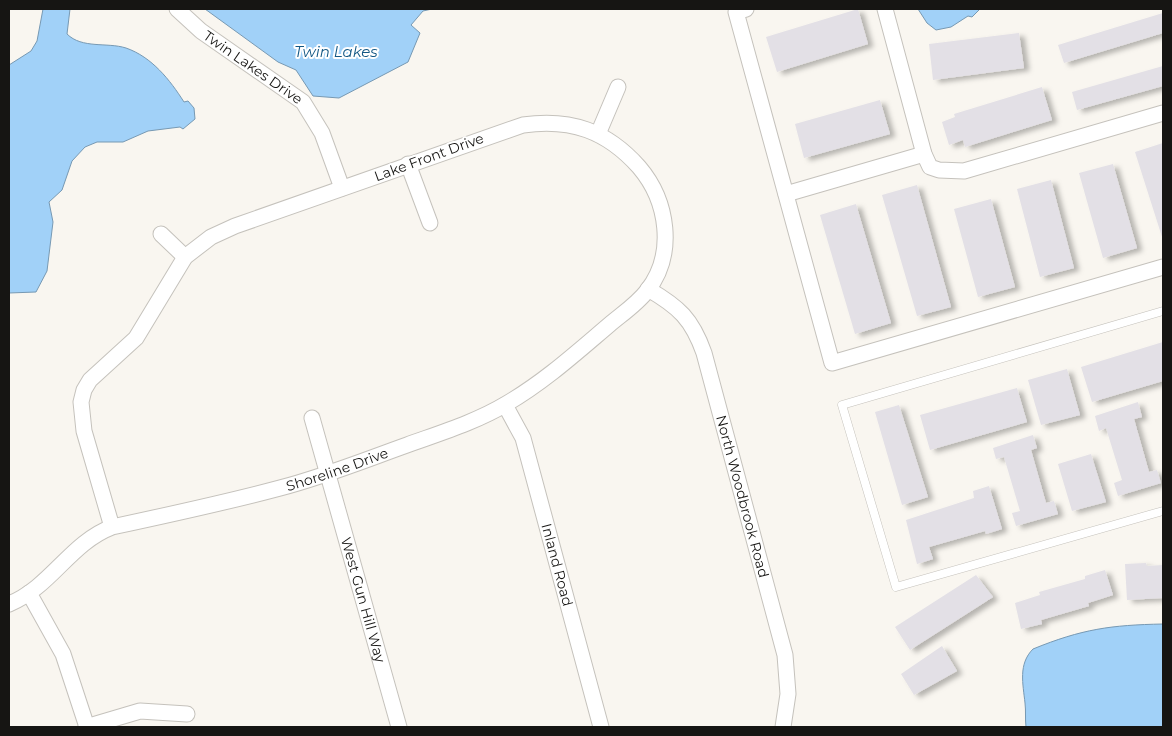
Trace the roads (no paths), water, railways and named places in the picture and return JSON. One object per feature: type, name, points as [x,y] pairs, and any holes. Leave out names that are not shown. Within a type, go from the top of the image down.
[{"type":"street","name":"Twin Lakes Drive","points":[[177,9],[201,31],[303,102],[322,132],[342,188]]},
{"type":"street","points":[[746,9],[736,12],[832,363],[1163,267]]},
{"type":"street","points":[[885,9],[924,154],[930,167],[939,170],[964,171],[1163,113]]},
{"type":"street","points":[[598,134],[618,86]]},
{"type":"street","name":"Lake Front Drive","points":[[112,527],[84,431],[81,402],[84,390],[90,380],[136,338],[185,257],[211,237],[235,226],[523,125],[560,122],[598,134],[629,156],[644,174],[662,210],[666,228],[666,245],[661,262],[648,290]]},
{"type":"street","points":[[786,194],[924,154]]},
{"type":"street","points":[[408,164],[430,223]]},
{"type":"street","points":[[161,234],[185,257]]},
{"type":"street","name":"Shoreline Drive","points":[[9,604],[29,593],[53,574],[88,539],[112,527],[231,501],[328,473],[446,431],[505,405],[550,374],[648,290]]},
{"type":"street","name":"North Woodbrook Road","points":[[648,290],[670,302],[685,315],[696,331],[704,353],[785,656],[788,694],[783,727]]},
{"type":"street","name":"Inland Road","points":[[505,405],[523,438],[602,727]]},
{"type":"street","name":"West Gun Hill Way","points":[[312,418],[399,727]]},
{"type":"street","points":[[29,593],[63,654],[87,727],[140,711],[187,714]]},
{"type":"lane","points":[[1163,311],[842,405],[896,587],[1163,511]]},
{"type":"water","points":[[43,9],[70,9],[67,34],[73,39],[80,42],[119,46],[144,57],[160,70],[184,102],[188,101],[194,108],[195,119],[183,129],[180,127],[148,131],[123,142],[97,142],[85,147],[72,161],[62,190],[49,202],[53,222],[47,271],[36,292],[9,293],[9,65],[31,51],[37,41]]},
{"type":"water","name":"Twin Lakes","points":[[205,9],[432,9],[423,11],[411,25],[420,33],[408,62],[339,98],[313,96],[296,70],[278,62]]},
{"type":"water","points":[[918,9],[980,9],[972,17],[968,16],[951,27],[936,30],[927,23]]},
{"type":"water","points":[[1163,624],[1163,727],[1026,727],[1023,668],[1028,655],[1033,649],[1097,629]]}]
